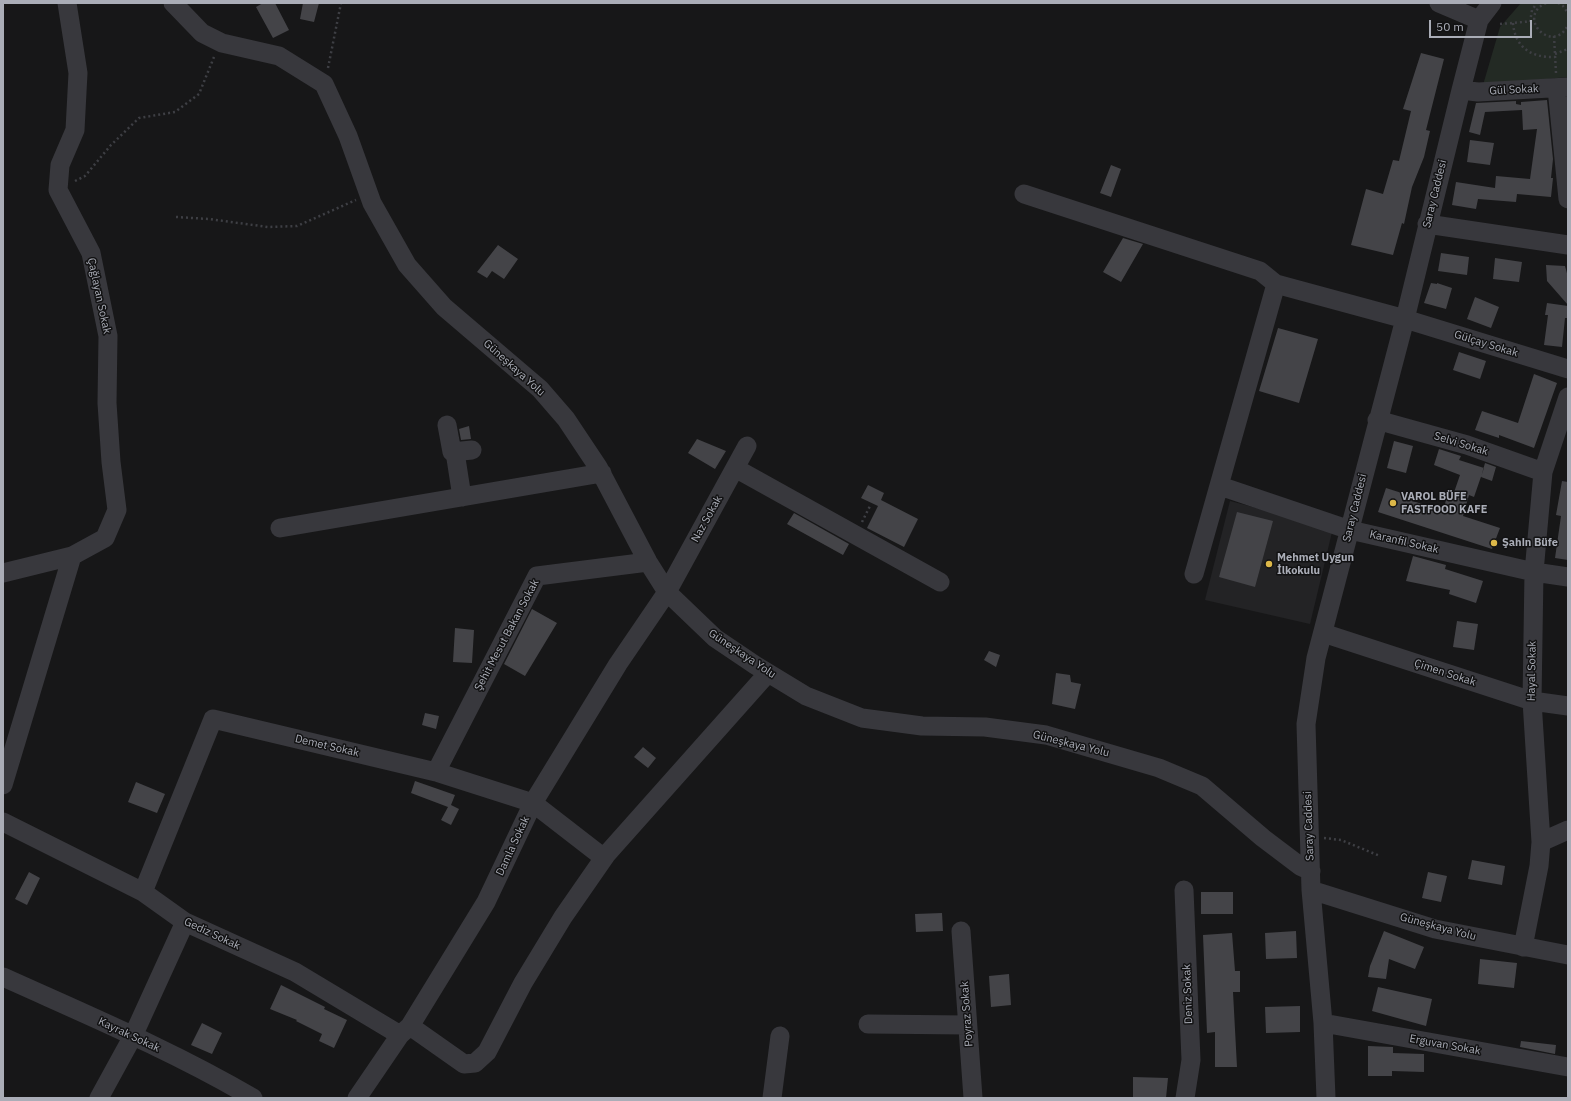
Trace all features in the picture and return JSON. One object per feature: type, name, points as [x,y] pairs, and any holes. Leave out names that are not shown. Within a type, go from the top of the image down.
[{"type":"street","points":[[58,190],[60,165],[75,130],[78,73],[67,3]]},
{"type":"street","points":[[173,3],[202,33],[222,43],[279,56],[324,84]]},
{"type":"street","points":[[1439,3],[1479,20]]},
{"type":"street","name":"Saray Caddesi","points":[[1326,1098],[1323,1023],[1311,881],[1306,724],[1316,658],[1404,319],[1479,20],[1492,3]]},
{"type":"street","name":"Güneşkaya Yolu","points":[[324,84],[348,136],[369,195],[408,265],[444,307],[540,389],[566,419],[602,473],[648,562],[667,592],[715,638],[806,696],[862,718],[922,726],[985,727],[1046,735],[1159,768],[1202,786],[1263,838],[1300,866],[1311,881],[1435,929],[1568,955]]},
{"type":"street","points":[[1561,85],[1568,199]]},
{"type":"street","name":"Gül Sokak","points":[[1461,90],[1478,92],[1561,85]]},
{"type":"street","name":"Çağlayan Sokak","points":[[3,573],[72,556],[105,538],[118,510],[111,462],[107,403],[108,336],[91,254],[58,190]]},
{"type":"street","points":[[1024,194],[1260,271],[1276,284],[1194,574]]},
{"type":"street","points":[[1427,224],[1568,246]]},
{"type":"street","name":"Gülçay Sokak","points":[[1276,284],[1404,319],[1568,369]]},
{"type":"street","name":"Hayal Sokak","points":[[1523,947],[1539,866],[1542,842],[1532,701],[1534,572],[1543,472],[1564,421],[1568,397]]},
{"type":"street","name":"Selvi Sokak","points":[[1377,420],[1468,446],[1543,472]]},
{"type":"street","points":[[447,425],[452,452],[464,451],[462,497]]},
{"type":"street","name":"Naz Sokak","points":[[667,592],[747,446]]},
{"type":"street","points":[[735,468],[940,582]]},
{"type":"street","points":[[280,528],[602,473]]},
{"type":"street","name":"Karanfil Sokak","points":[[1220,486],[1350,530],[1534,572],[1568,577]]},
{"type":"street","points":[[3,785],[72,556]]},
{"type":"street","name":"Şehit Mesut Bakan Sokak","points":[[436,772],[537,576],[648,562]]},
{"type":"street","name":"Damla Sokak","points":[[357,1098],[405,1030],[486,902],[533,803],[618,664],[667,592]]},
{"type":"street","name":"Çimen Sokak","points":[[1323,633],[1532,701],[1568,706]]},
{"type":"street","name":"Gediz Sokak","points":[[3,822],[143,892],[185,922],[295,972],[405,1030],[464,1064],[475,1063],[487,1052],[523,983],[563,917],[604,858],[768,673]]},
{"type":"street","name":"Demet Sokak","points":[[143,892],[213,719],[436,772],[533,803],[604,858]]},
{"type":"street","points":[[1542,842],[1568,830]]},
{"type":"street","name":"Deniz Sokak","points":[[1184,890],[1191,1060],[1185,1098]]},
{"type":"street","points":[[99,1098],[133,1036],[185,922]]},
{"type":"street","name":"Poyraz Sokak","points":[[961,931],[973,1098]]},
{"type":"street","name":"Kayrak Sokak","points":[[3,977],[133,1036],[228,1083],[253,1098]]},
{"type":"street","name":"Erguvan Sokak","points":[[1323,1023],[1568,1068]]},
{"type":"street","points":[[868,1024],[967,1025]]},
{"type":"street","points":[[772,1098],[780,1036]]},
{"type":"path","points":[[324,84],[341,3]]},
{"type":"path","points":[[1530,22],[1532,10],[1537,3]]},
{"type":"path","points":[[1546,3],[1537,10],[1535,21],[1537,28],[1542,33],[1554,36],[1563,32],[1568,25]]},
{"type":"path","points":[[1558,3],[1563,6],[1568,13]]},
{"type":"path","points":[[1500,24],[1535,21]]},
{"type":"path","points":[[1513,23],[1519,42],[1526,50],[1538,57],[1555,57]]},
{"type":"path","points":[[1554,36],[1555,57],[1561,85]]},
{"type":"path","points":[[58,190],[85,176],[111,145],[139,118],[174,112],[199,94],[211,62],[222,43]]},
{"type":"path","points":[[1555,54],[1568,49]]},
{"type":"path","points":[[176,217],[209,219],[268,228],[297,226],[369,195]]},
{"type":"path","points":[[1323,838],[1341,840],[1380,856]]},
{"type":"shaded area","points":[[1521,3],[1568,3],[1568,77],[1483,85],[1500,27]]},
{"type":"shaded area","name":"Mehmet Uygun İlkokulu","points":[[1230,501],[1333,528],[1310,624],[1205,600]]},
{"type":"building","points":[[263,3],[275,3],[289,30],[273,38],[256,7]]},
{"type":"building","points":[[303,3],[319,3],[314,22],[300,19]]},
{"type":"building","points":[[1421,53],[1444,59],[1426,130],[1430,131],[1424,157],[1412,187],[1404,224],[1402,223],[1393,255],[1351,245],[1366,189],[1383,194],[1393,160],[1399,161],[1411,111],[1403,109]]},
{"type":"building","points":[[1547,100],[1553,159],[1551,197],[1517,194],[1516,202],[1478,199],[1476,209],[1452,205],[1456,182],[1495,188],[1496,176],[1530,179],[1537,129],[1523,130],[1522,110],[1485,112],[1480,135],[1469,132],[1476,103],[1516,101],[1516,104],[1521,105],[1521,102]]},
{"type":"building","points":[[1470,140],[1494,143],[1490,165],[1467,162]]},
{"type":"building","points":[[1111,165],[1121,169],[1111,197],[1100,193]]},
{"type":"building","points":[[1123,238],[1143,244],[1121,282],[1103,272]]},
{"type":"building","points":[[498,245],[518,259],[504,279],[492,271],[487,278],[477,272]]},
{"type":"building","points":[[1441,253],[1469,257],[1467,275],[1438,271]]},
{"type":"building","points":[[1495,258],[1522,262],[1519,282],[1493,279]]},
{"type":"building","points":[[1546,265],[1565,266],[1568,277],[1568,305],[1547,281]]},
{"type":"building","points":[[1431,283],[1437,283],[1452,288],[1446,309],[1424,303]]},
{"type":"building","points":[[1475,297],[1499,307],[1491,328],[1467,319]]},
{"type":"building","points":[[1547,303],[1568,306],[1568,318],[1565,318],[1562,347],[1544,345],[1548,315],[1545,315]]},
{"type":"building","points":[[1278,328],[1318,339],[1299,403],[1259,391]]},
{"type":"building","points":[[1459,352],[1486,361],[1480,379],[1453,370]]},
{"type":"building","points":[[1534,374],[1557,383],[1534,448],[1499,435],[1499,438],[1475,430],[1482,411],[1518,423]]},
{"type":"building","points":[[469,426],[471,439],[461,440],[459,429]]},
{"type":"building","points":[[697,439],[726,451],[715,469],[688,453]]},
{"type":"building","points":[[1394,441],[1413,446],[1406,473],[1387,468]]},
{"type":"building","points":[[1439,449],[1461,456],[1459,460],[1484,468],[1474,497],[1469,495],[1463,516],[1500,528],[1492,549],[1378,512],[1386,488],[1408,495],[1407,499],[1443,511],[1446,500],[1451,501],[1460,475],[1434,465]]},
{"type":"building","points":[[1485,463],[1496,467],[1492,481],[1481,477]]},
{"type":"building","points":[[1562,481],[1568,482],[1568,560],[1555,558],[1561,516],[1556,515]]},
{"type":"building","points":[[868,485],[884,493],[881,500],[918,519],[904,547],[867,528],[878,506],[861,498]]},
{"type":"building","points":[[1237,512],[1273,521],[1255,587],[1219,577]]},
{"type":"building","points":[[794,513],[849,544],[843,555],[787,524]]},
{"type":"building","points":[[1413,556],[1446,565],[1445,569],[1483,581],[1476,603],[1449,594],[1450,590],[1406,581]]},
{"type":"building","points":[[532,609],[557,623],[525,676],[504,664]]},
{"type":"building","points":[[1457,621],[1478,624],[1474,650],[1453,647]]},
{"type":"building","points":[[455,628],[474,630],[472,663],[453,662]]},
{"type":"building","points":[[989,651],[1000,655],[996,667],[984,660]]},
{"type":"building","points":[[1056,673],[1070,675],[1071,682],[1081,684],[1075,709],[1052,704]]},
{"type":"building","points":[[425,713],[439,716],[436,729],[422,725]]},
{"type":"building","points":[[643,747],[656,758],[648,768],[634,757]]},
{"type":"building","points":[[415,781],[455,795],[451,805],[459,809],[451,825],[441,820],[448,807],[411,793]]},
{"type":"building","points":[[136,782],[165,794],[157,813],[128,802]]},
{"type":"building","points":[[1472,860],[1505,866],[1502,885],[1468,879]]},
{"type":"building","points":[[29,872],[40,878],[27,905],[15,899]]},
{"type":"building","points":[[1428,872],[1447,876],[1441,902],[1422,898]]},
{"type":"building","points":[[1201,892],[1233,892],[1233,914],[1201,914]]},
{"type":"building","points":[[942,913],[943,931],[916,932],[915,914]]},
{"type":"building","points":[[1296,931],[1297,958],[1266,959],[1265,933]]},
{"type":"building","points":[[1384,931],[1424,947],[1415,969],[1389,959],[1386,979],[1368,977],[1370,966]]},
{"type":"building","points":[[1232,933],[1235,971],[1240,971],[1240,992],[1233,992],[1237,1067],[1215,1067],[1215,1032],[1207,1033],[1203,935]]},
{"type":"building","points":[[1480,959],[1517,963],[1514,988],[1478,984]]},
{"type":"building","points":[[1009,974],[1011,1005],[991,1007],[989,976]]},
{"type":"building","points":[[281,985],[347,1020],[334,1048],[319,1041],[322,1034],[296,1021],[297,1020],[270,1009]]},
{"type":"building","points":[[1378,987],[1432,999],[1426,1026],[1372,1011]]},
{"type":"building","points":[[1300,1006],[1300,1032],[1266,1033],[1265,1007]]},
{"type":"building","points":[[202,1023],[222,1033],[212,1054],[191,1045]]},
{"type":"building","points":[[1521,1041],[1556,1045],[1555,1054],[1520,1047]]},
{"type":"building","points":[[1368,1046],[1393,1047],[1393,1053],[1424,1054],[1424,1072],[1392,1071],[1392,1076],[1368,1076]]},
{"type":"building","points":[[1133,1077],[1168,1078],[1166,1098],[1133,1098]]},
{"type":"place","name":"VAROL BÜFE FASTFOOD KAFE","points":[[1393,503]]},
{"type":"place","name":"Şahin Büfe","points":[[1494,543]]},
{"type":"place","name":"Mehmet Uygun İlkokulu","points":[[1269,564]]}]
